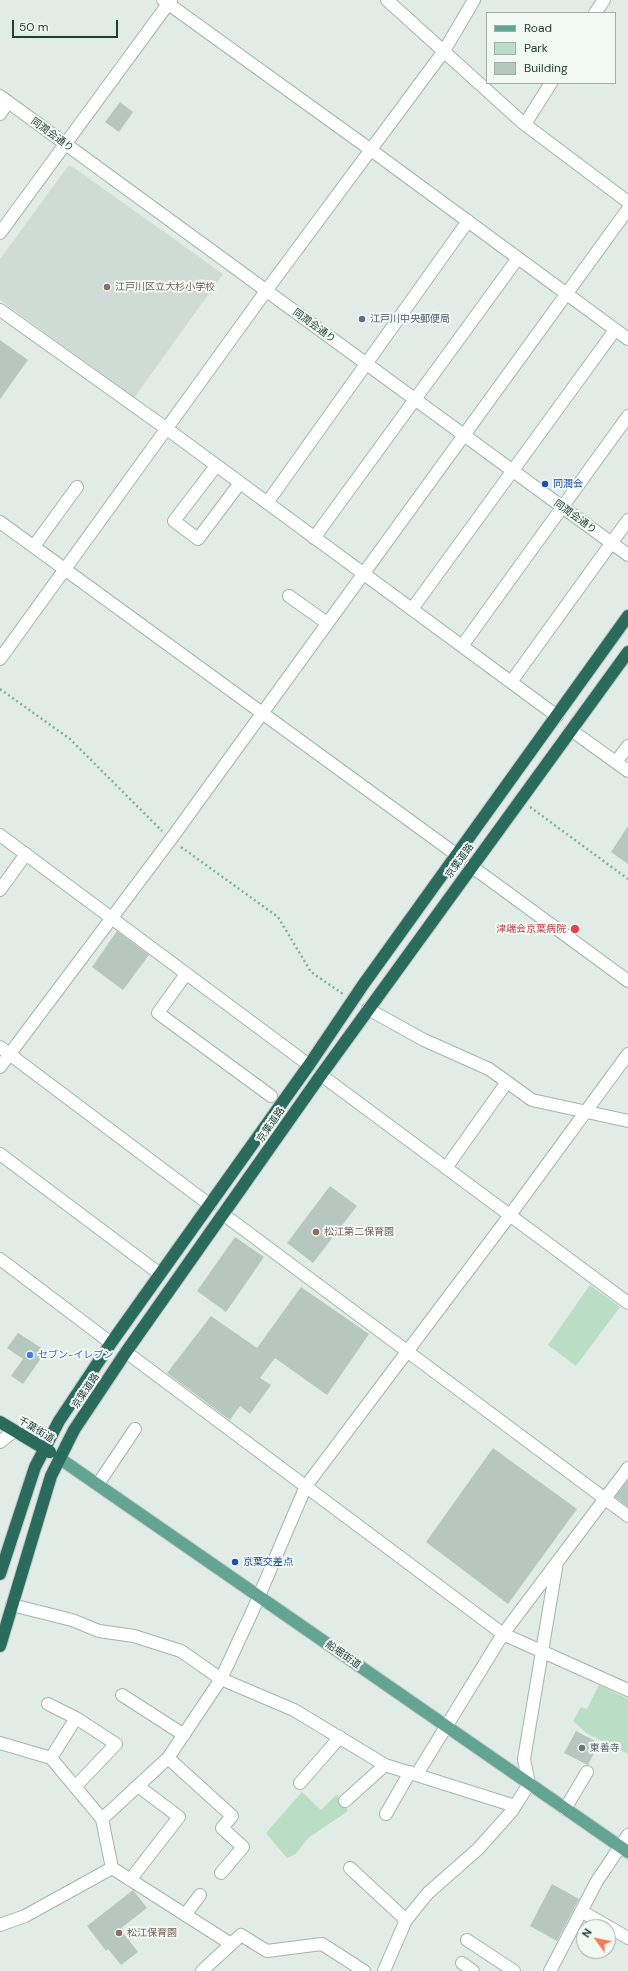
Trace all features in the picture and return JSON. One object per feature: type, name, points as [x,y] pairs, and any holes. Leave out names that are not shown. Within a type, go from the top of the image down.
[{"type":"highway","name":"京葉道路","points":[[0,1574],[32,1474],[59,1421],[111,1343],[309,1065],[363,985],[628,616]]},
{"type":"highway","name":"京葉道路","points":[[0,1646],[44,1499],[59,1458],[74,1430],[126,1352],[321,1075],[628,652]]},
{"type":"highway","name":"千葉街道","points":[[0,1422],[59,1458]]},
{"type":"main road","name":"船堀街道","points":[[59,1458],[624,1849]]},
{"type":"street","points":[[387,0],[525,124],[628,202]]},
{"type":"street","points":[[0,658],[266,291],[444,51],[474,0]]},
{"type":"street","points":[[597,12],[604,0]]},
{"type":"street","points":[[0,233],[167,1],[628,339]]},
{"type":"street","points":[[525,124],[550,84]]},
{"type":"street","points":[[0,114],[4,99]]},
{"type":"street","name":"同潤会通り","points":[[4,99],[628,555]]},
{"type":"street","points":[[0,1067],[5,1050],[111,918],[171,840],[261,713],[628,209]]},
{"type":"street","points":[[267,503],[468,221]]},
{"type":"street","points":[[314,538],[518,258]]},
{"type":"street","points":[[0,310],[167,429],[557,716]]},
{"type":"street","points":[[412,609],[615,330]]},
{"type":"street","points":[[462,646],[628,416]]},
{"type":"street","points":[[216,466],[174,520],[198,539],[240,483]]},
{"type":"street","points":[[34,546],[77,487]]},
{"type":"street","points":[[511,682],[628,520]]},
{"type":"street","points":[[0,522],[457,855]]},
{"type":"street","points":[[289,596],[327,623]]},
{"type":"street","points":[[572,730],[628,771]]},
{"type":"street","points":[[616,762],[628,746]]},
{"type":"street","points":[[0,835],[309,1065]]},
{"type":"street","points":[[0,890],[26,854]]},
{"type":"street","points":[[472,866],[628,981]]},
{"type":"street","points":[[186,974],[158,1013],[270,1096]]},
{"type":"street","points":[[368,1009],[424,1040],[489,1068],[532,1100],[628,1121]]},
{"type":"street","points":[[5,1050],[210,1205]]},
{"type":"street","points":[[102,1819],[168,1758],[221,1680],[259,1597],[306,1486],[510,1215],[628,1054]]},
{"type":"street","points":[[321,1075],[628,1303]]},
{"type":"street","points":[[446,1168],[507,1082]]},
{"type":"street","points":[[0,1154],[160,1274]]},
{"type":"street","points":[[223,1214],[628,1516]]},
{"type":"street","points":[[0,1259],[111,1343]]},
{"type":"street","points":[[126,1352],[503,1634],[628,1690]]},
{"type":"street","points":[[98,1484],[135,1429]]},
{"type":"street","points":[[0,1442],[14,1431]]},
{"type":"street","points":[[386,1814],[446,1726],[503,1634],[628,1468]]},
{"type":"street","points":[[384,1971],[406,1920],[428,1893],[478,1849],[515,1806],[529,1784],[524,1759],[557,1562]]},
{"type":"street","points":[[12,1605],[72,1620],[99,1631],[134,1636],[181,1651],[221,1680],[294,1710],[385,1765],[515,1806]]},
{"type":"street","points":[[122,1695],[184,1736]]},
{"type":"street","points":[[48,1704],[76,1718],[116,1744],[75,1787]]},
{"type":"street","points":[[50,1758],[76,1718]]},
{"type":"street","points":[[300,1783],[340,1738]]},
{"type":"street","points":[[0,1743],[50,1758],[102,1819],[112,1868],[231,1944]]},
{"type":"street","points":[[168,1758],[232,1816],[222,1828],[243,1847],[221,1873]]},
{"type":"street","points":[[345,1801],[385,1765]]},
{"type":"street","points":[[565,1809],[587,1772]]},
{"type":"street","points":[[130,1880],[178,1817],[138,1786]]},
{"type":"street","points":[[550,1971],[597,1881],[624,1849],[628,1835]]},
{"type":"street","points":[[0,1926],[25,1916],[112,1868]]},
{"type":"street","points":[[350,1868],[406,1920]]},
{"type":"street","points":[[185,1915],[200,1895]]},
{"type":"street","points":[[581,1911],[628,1938]]},
{"type":"street","points":[[202,1971],[241,1935],[267,1951],[322,1944],[364,1971]]},
{"type":"street","points":[[467,1940],[514,1971]]},
{"type":"street","points":[[462,1963],[472,1971]]},
{"type":"path","points":[[520,800],[628,879]]},
{"type":"shaded area","name":"江戸川区立大杉小学校","points":[[68,166],[73,167],[223,274],[134,398],[0,300],[0,259]]},
{"type":"green space","points":[[590,1285],[620,1307],[576,1366],[548,1345]]},
{"type":"green space","points":[[599,1685],[628,1699],[628,1754],[586,1733],[573,1721],[581,1707],[587,1709]]},
{"type":"green space","points":[[302,1792],[321,1810],[337,1794],[348,1811],[308,1838],[296,1854],[287,1858],[266,1833]]},
{"type":"building","points":[[120,102],[133,112],[119,132],[105,122]]},
{"type":"building","points":[[0,340],[28,360],[0,399]]},
{"type":"building","points":[[628,826],[628,864],[611,852]]},
{"type":"building","points":[[117,931],[149,955],[123,990],[92,967]]},
{"type":"building","points":[[330,1186],[357,1206],[313,1263],[287,1243]]},
{"type":"building","points":[[235,1237],[264,1257],[226,1312],[197,1291]]},
{"type":"building","points":[[301,1287],[369,1334],[327,1395],[275,1358],[260,1378],[271,1385],[250,1414],[240,1406],[230,1420],[167,1373],[211,1316],[257,1348]]},
{"type":"building","name":"セブン-イレブン","points":[[18,1333],[46,1351],[23,1384],[11,1376],[23,1359],[7,1348]]},
{"type":"building","points":[[493,1448],[577,1509],[508,1604],[426,1542]]},
{"type":"building","points":[[628,1480],[628,1507],[615,1497]]},
{"type":"building","points":[[576,1731],[599,1743],[588,1765],[564,1753]]},
{"type":"building","points":[[552,1884],[579,1899],[557,1941],[530,1926]]},
{"type":"building","points":[[133,1890],[147,1908],[120,1929],[138,1952],[121,1965],[108,1949],[106,1951],[87,1926]]},
{"type":"place","name":"江戸川区立大杉小学校","points":[[107,287]]},
{"type":"place","name":"江戸川中央郵便局","points":[[362,319]]},
{"type":"place","name":"同潤会","points":[[545,484]]},
{"type":"place","name":"津端会京葉病院","points":[[575,929]]},
{"type":"place","name":"松江第二保育園","points":[[316,1232]]},
{"type":"place","name":"セブン-イレブン","points":[[30,1355]]},
{"type":"place","name":"京葉交差点","points":[[235,1562]]},
{"type":"place","name":"東善寺","points":[[582,1748]]},
{"type":"place","name":"松江保育園","points":[[119,1933]]}]
